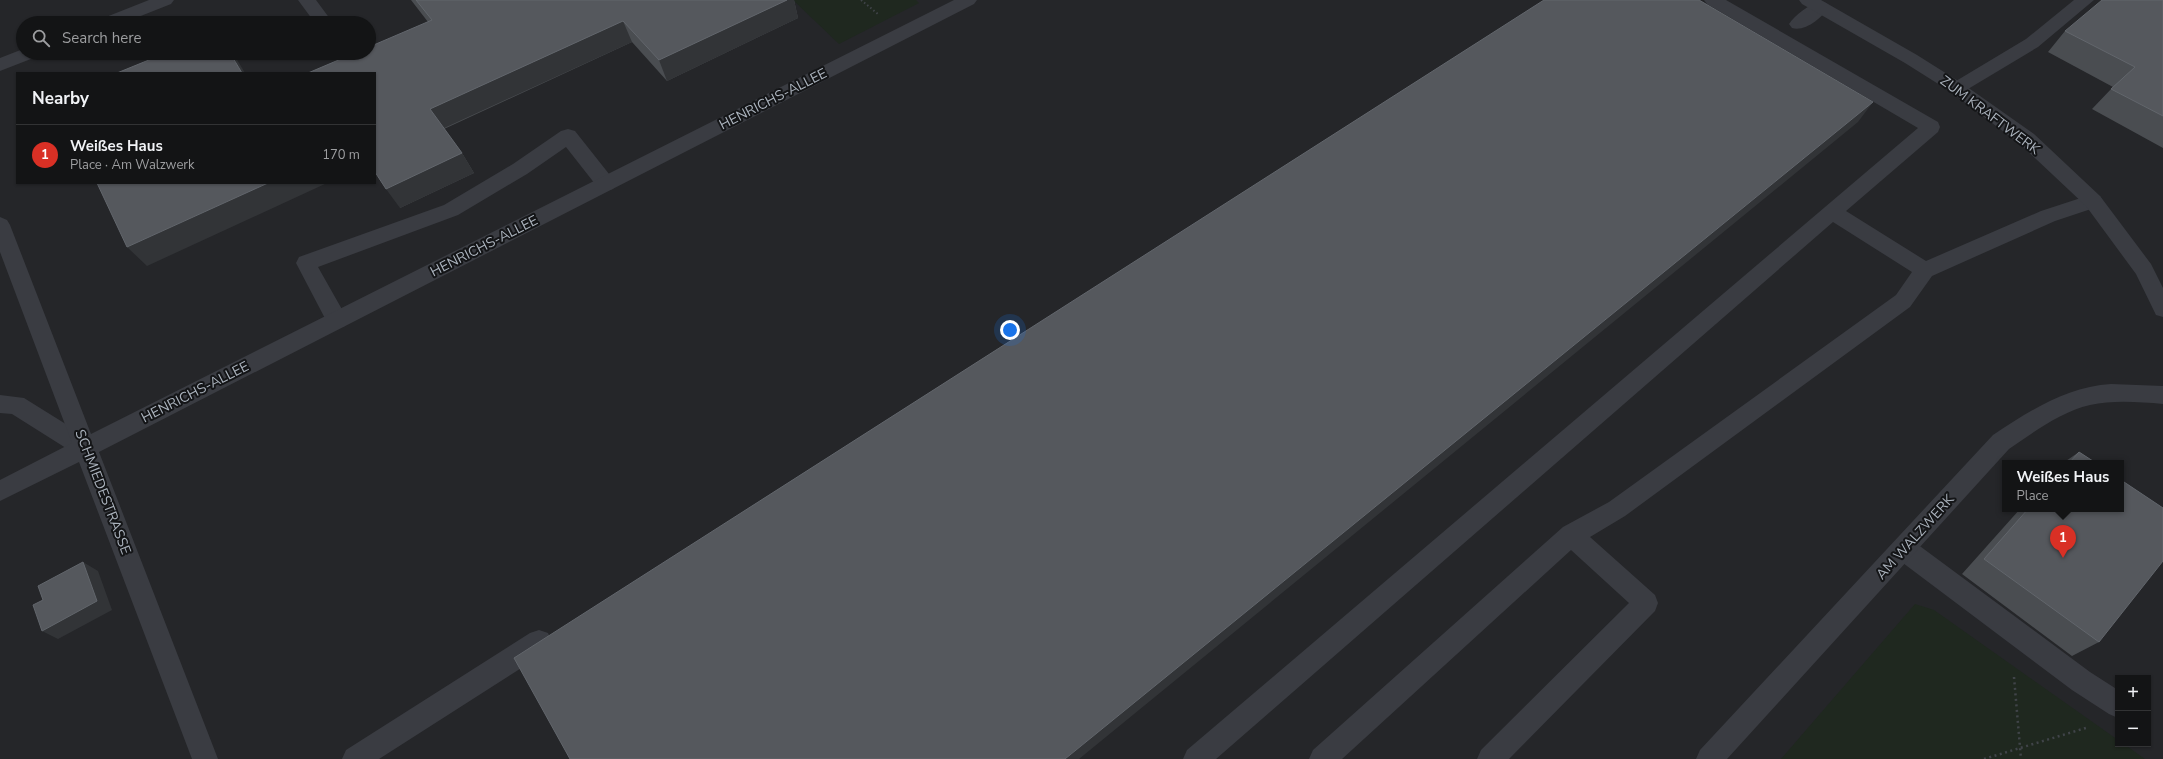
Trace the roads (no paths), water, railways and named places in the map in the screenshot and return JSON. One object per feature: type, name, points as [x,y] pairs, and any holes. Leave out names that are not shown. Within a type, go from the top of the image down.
[{"type":"street","points":[[125,16],[166,0]]},
{"type":"street","points":[[307,0],[319,16]]},
{"type":"street","name":"HENRICHS-ALLEE","points":[[0,491],[968,0]]},
{"type":"street","points":[[1196,759],[1931,127],[1713,0]]},
{"type":"street","points":[[1957,88],[2032,43],[2085,0]]},
{"type":"street","points":[[1798,24],[1814,3]]},
{"type":"street","name":"ZUM KRAFTWERK","points":[[1814,3],[1911,59],[1957,88],[2027,139],[2093,201],[2144,270],[2163,309]]},
{"type":"street","points":[[0,65],[16,59]]},
{"type":"street","points":[[337,320],[306,263],[451,210],[520,169],[568,136],[606,184]]},
{"type":"street","points":[[1322,759],[1571,535],[1617,509],[1903,301],[1926,270],[2048,216],[2093,201]]},
{"type":"street","points":[[1832,212],[1926,270]]},
{"type":"street","name":"SCHMIEDESTRASSE","points":[[0,225],[61,380],[85,448],[205,759]]},
{"type":"street","name":"AM WALZWERK","points":[[1709,759],[2001,442],[2038,417],[2082,398],[2128,392],[2163,395]]},
{"type":"street","points":[[0,404],[16,405],[85,448]]},
{"type":"street","points":[[1490,759],[1646,603],[1571,535]]},
{"type":"street","points":[[1904,549],[2081,681],[2115,703]]},
{"type":"street","points":[[355,759],[557,630]]},
{"type":"place","name":"Weißes Haus","points":[[2063,558]]}]
